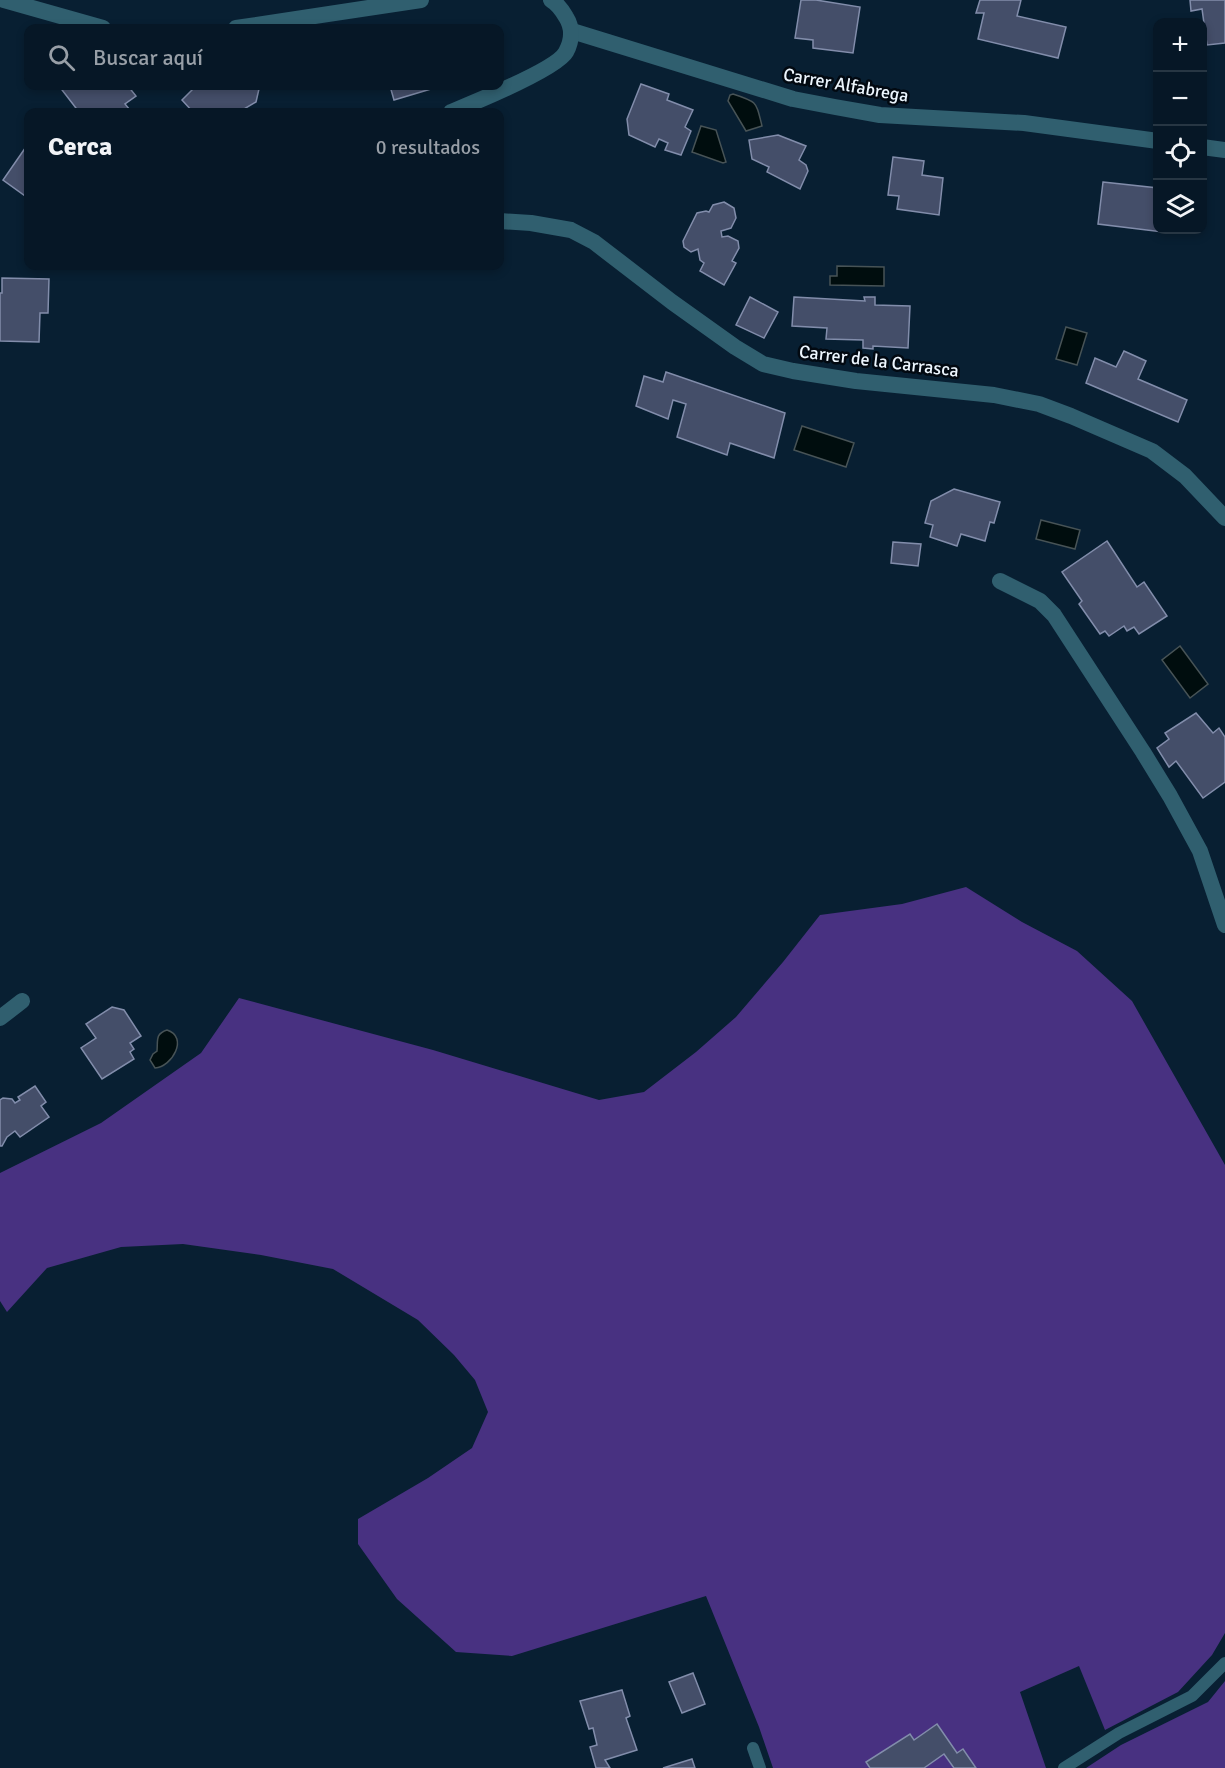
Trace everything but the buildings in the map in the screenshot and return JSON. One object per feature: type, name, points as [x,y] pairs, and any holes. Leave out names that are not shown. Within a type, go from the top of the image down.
[{"type":"street","points":[[0,13],[3,0],[89,24]]},
{"type":"street","points":[[262,24],[421,0]]},
{"type":"street","points":[[504,87],[550,66],[566,53],[572,31],[569,21],[557,4],[551,0]]},
{"type":"street","name":"Carrer Alfabrega","points":[[572,31],[793,99],[835,107],[880,115],[1024,123],[1153,140]]},
{"type":"street","points":[[460,108],[498,90]]},
{"type":"street","points":[[1207,148],[1225,150]]},
{"type":"street","name":"Carrer de la Carrasca","points":[[504,221],[571,230],[594,242],[672,302],[763,364],[856,381],[994,394],[1040,404],[1071,416],[1152,451],[1185,476],[1225,518]]},
{"type":"street","points":[[1000,581],[1040,601],[1054,615],[1080,654],[1143,752],[1200,851],[1225,925]]},
{"type":"street","points":[[0,1018],[22,1001]]},
{"type":"lane","points":[[1064,1768],[1119,1733],[1192,1696],[1225,1663]]},
{"type":"lane","points":[[753,1748],[760,1768]]},
{"type":"shaded area","points":[[733,94],[755,104],[762,126],[746,131],[728,101],[730,95]]},
{"type":"shaded area","points":[[701,126],[716,130],[726,162],[723,163],[692,152]]},
{"type":"shaded area","points":[[837,266],[884,267],[884,286],[830,285],[830,276],[837,276]]},
{"type":"shaded area","points":[[1066,327],[1087,333],[1077,365],[1056,359]]},
{"type":"shaded area","points":[[802,426],[854,443],[846,467],[794,450]]},
{"type":"shaded area","points":[[1041,520],[1080,530],[1075,549],[1036,539]]},
{"type":"shaded area","points":[[1180,646],[1208,684],[1190,698],[1162,660]]},
{"type":"shaded area","points":[[966,887],[1022,922],[1077,951],[1132,1001],[1225,1165],[1225,1633],[1212,1655],[1178,1692],[1105,1730],[1079,1666],[1020,1692],[1046,1768],[773,1768],[759,1727],[706,1596],[512,1656],[456,1652],[397,1599],[358,1544],[358,1519],[428,1478],[472,1448],[488,1412],[475,1380],[454,1355],[418,1320],[333,1269],[261,1255],[183,1244],[121,1247],[47,1268],[7,1312],[0,1301],[0,1173],[101,1123],[201,1053],[239,998],[433,1050],[599,1100],[644,1092],[696,1052],[736,1017],[820,915],[902,904]]},
{"type":"shaded area","points":[[167,1030],[177,1039],[176,1051],[167,1063],[155,1068],[150,1060],[157,1051],[159,1036]]},
{"type":"shaded area","points":[[1225,1681],[1225,1768],[1086,1768],[1121,1745],[1208,1702]]}]
